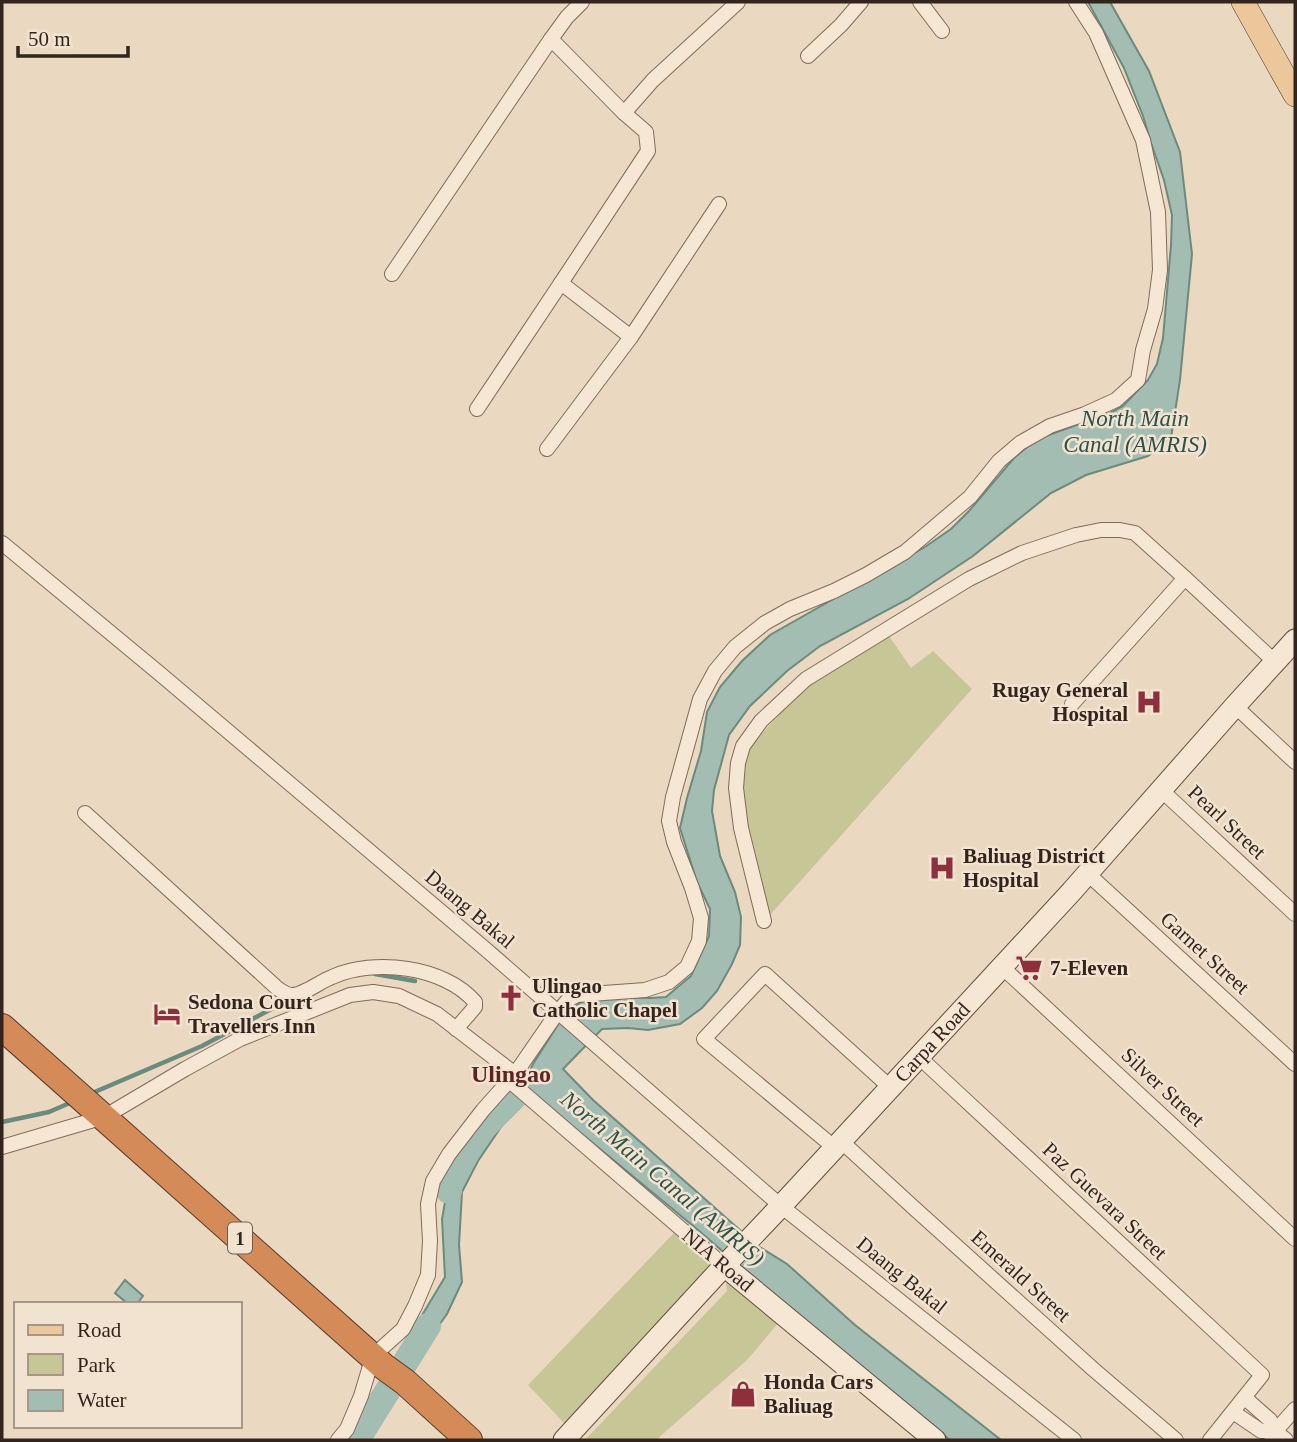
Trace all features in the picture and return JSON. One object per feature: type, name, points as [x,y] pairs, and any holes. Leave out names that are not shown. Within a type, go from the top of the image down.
[{"type":"highway","name":"1","points":[[2,1027],[469,1440]]},
{"type":"main road","points":[[1243,2],[1295,95]]},
{"type":"street","points":[[392,274],[551,39],[582,2]]},
{"type":"street","points":[[624,113],[653,80],[738,2]]},
{"type":"street","points":[[808,56],[861,2]]},
{"type":"street","points":[[920,2],[942,31]]},
{"type":"street","points":[[338,1440],[346,1429],[378,1361],[404,1329],[428,1275],[428,1204],[433,1181],[449,1154],[483,1110],[514,1079],[561,1016],[568,1000],[578,995],[645,990],[669,982],[687,967],[699,942],[701,918],[669,821],[700,699],[715,671],[735,647],[765,623],[866,575],[905,552],[970,497],[999,461],[1020,443],[1050,426],[1116,400],[1138,380],[1157,296],[1160,270],[1158,212],[1143,140],[1096,33],[1076,2]]},
{"type":"street","points":[[477,409],[648,151],[646,132],[551,39]]},
{"type":"street","points":[[547,449],[631,337],[719,204]]},
{"type":"street","points":[[561,283],[631,337]]},
{"type":"street","points":[[764,921],[741,828],[736,788],[738,763],[743,746],[761,721],[806,679],[969,579],[1022,553],[1076,535],[1101,530],[1135,533],[1275,662]]},
{"type":"street","name":"Daang Bakal","points":[[2,543],[421,894],[781,1206],[1074,1440]]},
{"type":"street","points":[[1072,704],[1185,578]]},
{"type":"street","name":"Carpa Road","points":[[564,1440],[725,1263],[1002,967],[1295,640]]},
{"type":"street","points":[[1235,706],[1295,762]]},
{"type":"street","name":"Pearl Street","points":[[1160,789],[1295,914]]},
{"type":"street","points":[[85,813],[285,993],[299,993],[333,976],[357,969],[384,967],[411,970],[446,981],[463,990],[475,1002],[475,1007],[456,1029]]},
{"type":"street","name":"Garnet Street","points":[[1087,873],[1295,1064]]},
{"type":"street","name":"Silver Street","points":[[1002,967],[1295,1239]]},
{"type":"street","name":"Emerald Street","points":[[891,1088],[765,974],[704,1039],[838,1144],[1176,1440]]},
{"type":"street","name":"NIA Road","points":[[2,1147],[100,1114],[240,1039],[350,995],[373,992],[399,996],[437,1014],[456,1029],[514,1079],[524,1093],[935,1440]]},
{"type":"street","name":"Paz Guevara Street","points":[[919,1057],[1262,1375],[1245,1398]]},
{"type":"street","points":[[1210,1440],[1245,1398],[1270,1420],[1276,1437]]},
{"type":"street","points":[[1276,1437],[1295,1409]]},
{"type":"street","points":[[1233,1412],[1261,1431],[1276,1437]]},
{"type":"green space","points":[[887,633],[911,668],[933,651],[972,689],[771,914],[758,909],[745,857],[740,758],[784,709],[837,660]]},
{"type":"green space","points":[[675,1232],[713,1264],[567,1426],[528,1385]]},
{"type":"green space","points":[[729,1278],[779,1322],[748,1359],[656,1440],[585,1440],[727,1291],[726,1283]]},
{"type":"water","name":"North Main Canal (AMRIS)","points":[[1088,2],[1110,2],[1149,71],[1180,152],[1192,254],[1180,380],[1171,438],[1148,456],[1086,475],[1051,493],[973,556],[908,599],[820,646],[787,671],[750,706],[729,735],[714,790],[712,811],[720,856],[735,892],[741,917],[740,945],[732,964],[717,991],[702,1008],[680,1024],[648,1030],[602,1029],[563,1069],[593,1100],[758,1246],[787,1264],[855,1325],[1001,1440],[950,1440],[531,1092],[518,1102],[478,1161],[462,1192],[459,1245],[462,1282],[447,1314],[415,1358],[403,1347],[445,1277],[442,1219],[449,1180],[500,1109],[523,1086],[533,1064],[559,1023],[585,1000],[605,997],[666,997],[691,976],[709,936],[710,909],[697,882],[680,828],[701,751],[707,712],[720,687],[742,661],[770,635],[925,547],[951,529],[1026,448],[1043,437],[1123,406],[1148,380],[1157,364],[1163,338],[1172,215],[1164,180],[1143,116],[1124,68]]},
{"type":"water","points":[[125,1280],[143,1296],[138,1302],[126,1302],[115,1293]]},
{"type":"waterway","points":[[375,974],[415,981]]},
{"type":"waterway","points":[[90,1094],[202,1046],[290,999]]},
{"type":"waterway","points":[[449,1191],[450,1183],[477,1134],[521,1090]]},
{"type":"waterway","points":[[2,1122],[49,1112],[72,1102]]},
{"type":"waterway","points":[[357,1440],[428,1326]]},
{"type":"place","name":"Rugay General Hospital","points":[[1149,702]]},
{"type":"place","name":"Baliuag District Hospital","points":[[942,868]]},
{"type":"place","name":"7-Eleven","points":[[1029,968]]},
{"type":"place","name":"Ulingao Catholic Chapel","points":[[511,998]]},
{"type":"place","name":"Sedona Court Travellers Inn","points":[[167,1014]]},
{"type":"place","name":"Honda Cars Baliuag","points":[[743,1394]]},
{"type":"district","name":"Ulingao","points":[[511,1074]]}]
